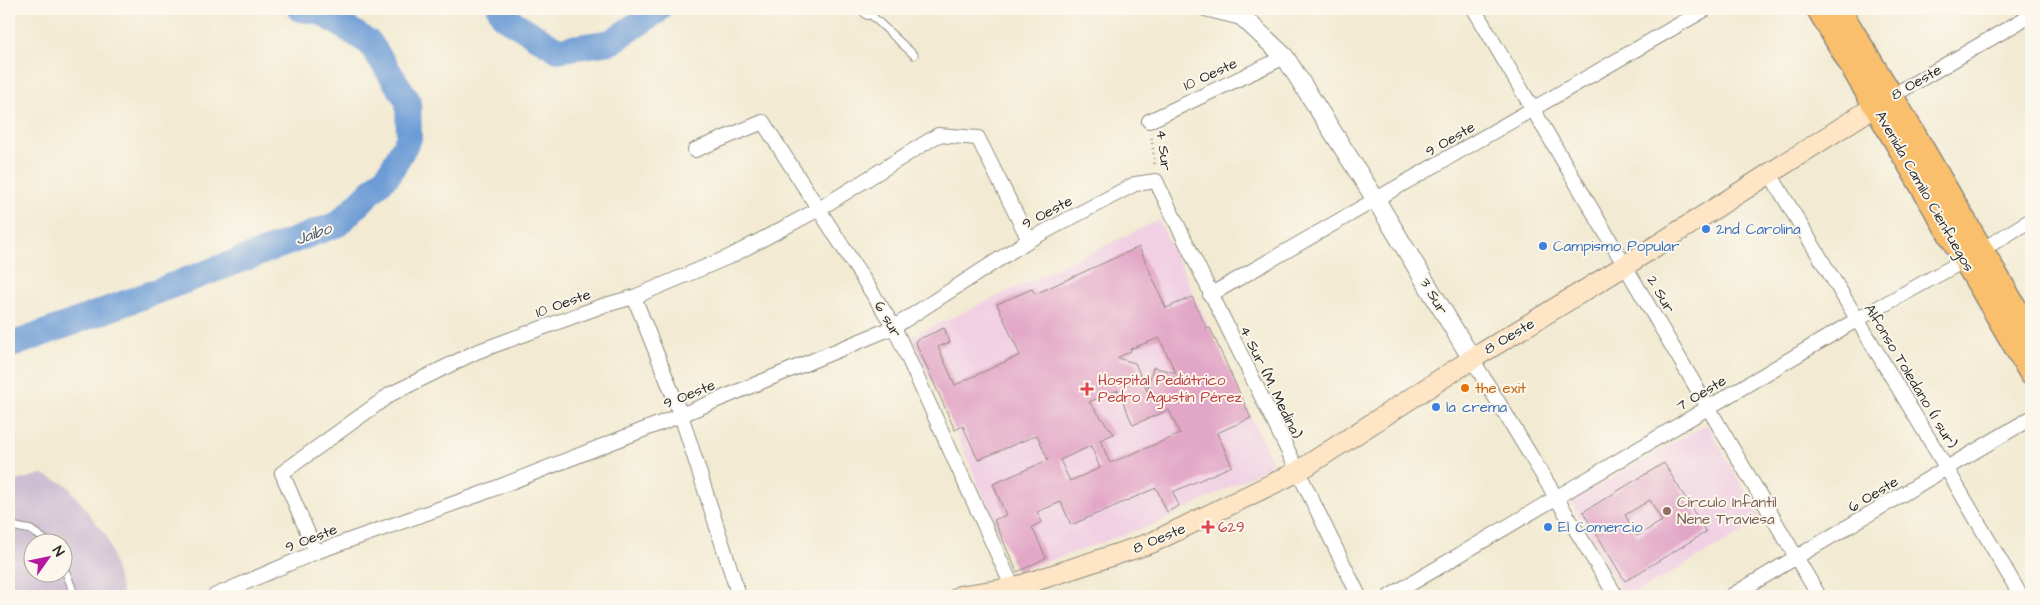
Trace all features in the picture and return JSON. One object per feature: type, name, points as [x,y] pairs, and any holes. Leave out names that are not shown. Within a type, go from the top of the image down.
[{"type":"main road","name":"Avenida Camilo Cienfuegos","points":[[1818,9],[1884,101]]},
{"type":"main road","name":"Avenida Camilo Cienfuegos","points":[[1838,9],[1884,101],[1973,255],[2031,374]]},
{"type":"main road","name":"8 Oeste","points":[[960,596],[1015,592],[1152,543],[1297,472],[1472,359],[1626,265],[1884,101]]},
{"type":"main road","name":"Avenida Camilo Cienfuegos","points":[[1973,255],[2031,334]]},
{"type":"street","points":[[1205,9],[1239,14]]},
{"type":"street","name":"2 Sur","points":[[1474,9],[1819,596]]},
{"type":"street","name":"9 Oeste","points":[[1210,295],[1706,9]]},
{"type":"street","name":"3 Sur","points":[[1239,14],[1285,56],[1376,200],[1616,596]]},
{"type":"street","name":"8 Oeste","points":[[1884,101],[2031,15]]},
{"type":"street","name":"10 Oeste","points":[[1149,121],[1285,56]]},
{"type":"street","name":"6 sur","points":[[695,150],[763,122],[894,327],[1015,592]]},
{"type":"street","name":"10 Oeste","points":[[316,552],[282,473],[390,394],[476,352],[602,306],[634,297],[731,256],[819,209],[938,135],[978,138],[1029,240]]},
{"type":"street","name":"Alfonso Toledano (1 sur)","points":[[1770,174],[1858,319],[2021,596]]},
{"type":"street","name":"9 Oeste","points":[[214,596],[316,552],[478,496],[681,416],[894,327],[1029,240],[1135,184],[1156,181]]},
{"type":"street","name":"4 Sur (M. Medina)","points":[[1156,181],[1210,295],[1359,596]]},
{"type":"street","name":"7 Oeste","points":[[1390,596],[1858,319],[1973,255],[2031,220]]},
{"type":"street","points":[[634,297],[681,416],[739,596]]},
{"type":"street","name":"6 Oeste","points":[[1731,596],[2031,418]]},
{"type":"lane","points":[[868,10],[914,55]]},
{"type":"lane","points":[[12,526],[34,532]]},
{"type":"lane","points":[[69,582],[74,596]]},
{"type":"path","name":"4 Sur","points":[[1149,121],[1156,181]]},
{"type":"shaded area","name":"Hospital Pediátrico Pedro Agustín Pérez","points":[[1159,220],[1274,465],[1155,524],[1017,572],[955,430],[911,337]]},
{"type":"shaded area","name":"Círculo Infantil Nene Traviesa","points":[[1707,424],[1762,521],[1630,596],[1625,596],[1571,501]]},
{"type":"shaded area","points":[[42,474],[67,485],[107,537],[123,596],[9,596],[9,483]]},
{"type":"building","name":"Hospital Pediátrico Pedro Agustín Pérez","points":[[1139,247],[1166,308],[1192,297],[1207,329],[1210,328],[1251,418],[1217,433],[1232,466],[1173,492],[1179,506],[1167,512],[1156,488],[1071,525],[1061,502],[1037,512],[1042,522],[1032,527],[1046,558],[1017,572],[994,520],[1006,515],[993,484],[1048,460],[1037,435],[978,460],[963,426],[955,430],[915,341],[944,328],[950,342],[938,347],[955,385],[1020,355],[997,304],[1032,289],[1035,294]],"holes":[[[1159,338],[1176,373],[1153,367],[1147,391],[1135,363],[1117,358],[1131,351],[1130,349]],[[1118,390],[1133,425],[1169,410],[1180,434],[1110,463],[1100,440],[1114,434],[1089,402]],[[1091,446],[1100,468],[1070,481],[1060,460]]]},
{"type":"building","points":[[1664,463],[1706,532],[1625,581],[1583,512]],"holes":[[[1650,500],[1662,521],[1637,536],[1625,515]]]},
{"type":"waterway","name":"Jaibo","points":[[9,346],[338,224],[389,174],[409,138],[408,101],[370,43],[321,12],[300,9]]},
{"type":"waterway","name":"Jaibo","points":[[500,9],[504,17],[558,50],[611,42],[658,9]]},
{"type":"place","name":"2nd Carolina","points":[[1706,229]]},
{"type":"place","name":"Campismo Popular","points":[[1543,246]]},
{"type":"place","name":"the exit","points":[[1465,388]]},
{"type":"place","name":"Hospital Pediátrico Pedro Agustín Pérez","points":[[1087,389]]},
{"type":"place","name":"la crema","points":[[1436,407]]},
{"type":"place","name":"Círculo Infantil Nene Traviesa","points":[[1667,511]]},
{"type":"place","name":"629","points":[[1208,527]]},
{"type":"place","name":"El Comercio","points":[[1548,527]]}]
